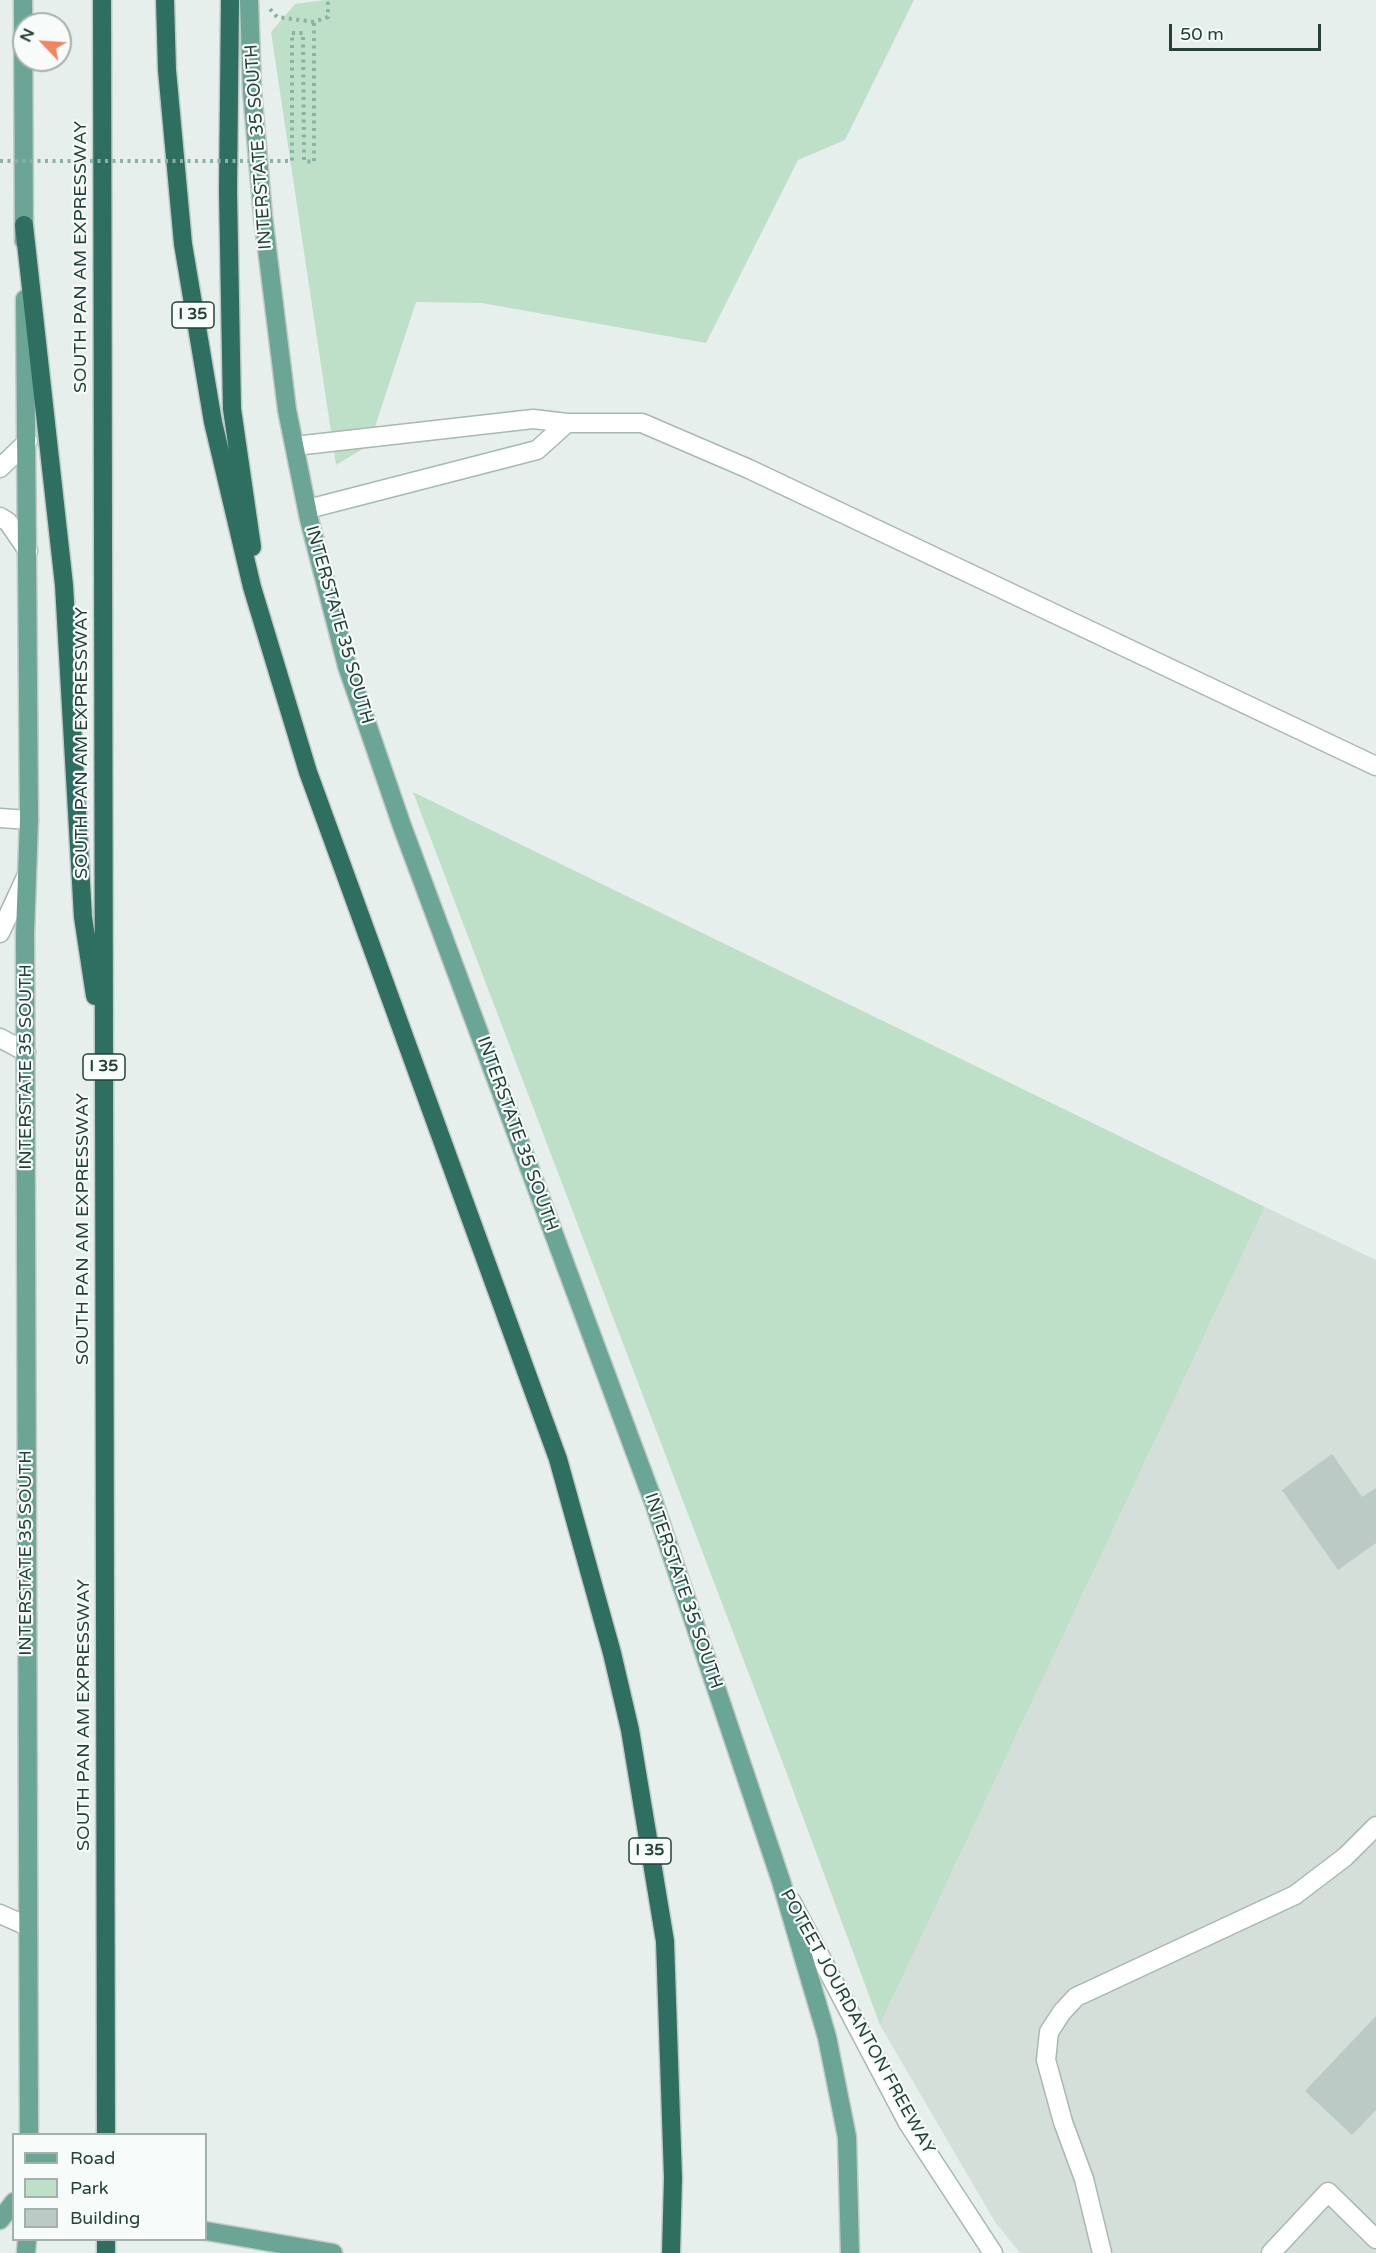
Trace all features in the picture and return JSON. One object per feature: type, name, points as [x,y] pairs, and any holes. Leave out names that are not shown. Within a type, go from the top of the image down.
[{"type":"highway","name":"SOUTH PAN AM EXPRESSWAY","points":[[102,0],[106,2133]]},
{"type":"highway","name":"I 35","points":[[165,0],[166,70],[176,185],[196,334],[228,493],[263,623],[308,772],[558,1459],[617,1675],[632,1742],[665,1941],[673,2178],[671,2253]]},
{"type":"highway","points":[[230,0],[228,190],[232,409],[263,623]]},
{"type":"highway","points":[[24,225],[64,585],[83,917],[104,1061]]},
{"type":"main road","name":"INTERSTATE 35 SOUTH","points":[[23,0],[28,441],[29,820],[26,878],[26,1052],[29,2133]]},
{"type":"main road","name":"INTERSTATE 35 SOUTH","points":[[249,0],[252,91],[263,216],[284,387],[308,509],[347,666],[402,826],[654,1503],[781,1881],[827,2037],[848,2137],[850,2253]]},
{"type":"main road","points":[[0,2220],[12,2205]]},
{"type":"main road","points":[[207,2231],[333,2253]]},
{"type":"street","points":[[295,446],[533,419],[567,423],[642,423],[749,469],[1376,766]]},
{"type":"street","points":[[308,509],[537,450],[567,423]]},
{"type":"street","points":[[0,468],[28,441]]},
{"type":"street","points":[[0,517],[8,522],[28,551]]},
{"type":"street","points":[[0,818],[29,820]]},
{"type":"street","points":[[0,933],[26,878]]},
{"type":"street","points":[[0,1038],[26,1052]]},
{"type":"street","points":[[1102,2253],[1084,2179],[1046,2060],[1049,2032],[1062,2012],[1076,1997],[1295,1895],[1345,1857],[1376,1826]]},
{"type":"street","name":"POTEET JOURDANTON FREEWAY","points":[[781,1881],[908,2123],[993,2253]]},
{"type":"street","points":[[0,1914],[27,1926]]},
{"type":"street","points":[[1271,2253],[1328,2192],[1376,2239]]},
{"type":"path","points":[[270,9],[277,17],[314,22],[328,17],[328,0]]},
{"type":"path","points":[[0,161],[292,161],[292,33],[303,33],[304,161],[315,162],[314,22]]},
{"type":"shaded area","points":[[1265,1207],[1376,1260],[1376,2253],[1020,2253],[995,2222],[880,2025]]},
{"type":"green space","points":[[325,0],[914,0],[845,140],[798,160],[706,343],[482,303],[416,302],[369,445],[336,465],[271,32],[295,4]]},
{"type":"green space","points":[[413,792],[1265,1207],[880,2025],[787,1774]]},
{"type":"building","points":[[1332,1454],[1362,1497],[1376,1488],[1376,1543],[1338,1570],[1282,1490]]},
{"type":"building","points":[[1376,2016],[1376,2110],[1352,2135],[1305,2091]]}]
